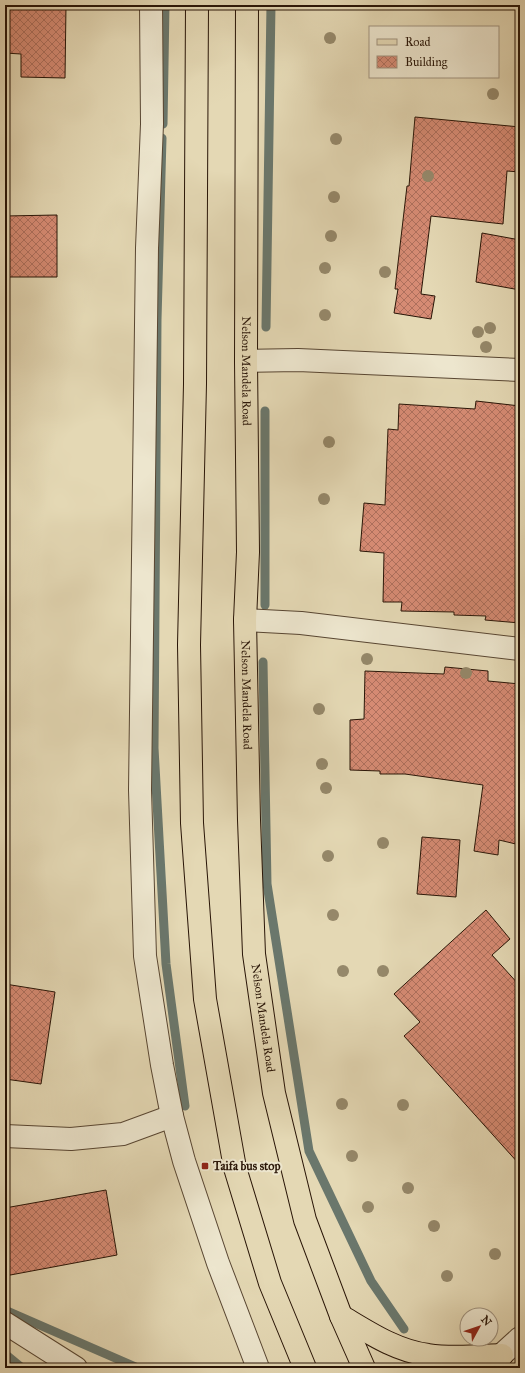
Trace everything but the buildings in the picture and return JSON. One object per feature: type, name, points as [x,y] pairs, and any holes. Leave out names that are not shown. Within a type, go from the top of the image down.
[{"type":"main road","points":[[197,5],[195,384],[189,645],[192,823],[205,999],[235,1168],[270,1283],[305,1368]]},
{"type":"main road","name":"Nelson Mandela Road","points":[[247,5],[246,360],[248,552],[245,620],[248,820],[254,954],[274,1093],[305,1220],[341,1316],[364,1368]]},
{"type":"main road","points":[[341,1316],[389,1343],[427,1355],[454,1357],[496,1364]]},
{"type":"street","points":[[151,5],[152,124],[147,248],[140,790],[145,956],[172,1116],[201,1216],[258,1368]]},
{"type":"street","points":[[246,360],[337,362],[520,370]]},
{"type":"street","points":[[245,620],[301,623],[520,649]]},
{"type":"street","points":[[5,1136],[71,1139],[123,1134],[172,1116]]},
{"type":"street","points":[[5,1323],[76,1368]]},
{"type":"street","points":[[496,1364],[520,1338]]},
{"type":"waterway","points":[[163,124],[165,5]]},
{"type":"waterway","points":[[266,327],[271,5]]},
{"type":"waterway","points":[[162,138],[157,320],[154,748],[166,964],[185,1106]]},
{"type":"waterway","points":[[265,411],[265,605]]},
{"type":"waterway","points":[[263,662],[267,884],[309,1151],[371,1281],[404,1329]]},
{"type":"waterway","points":[[5,1310],[138,1368]]},
{"type":"waterway","points":[[5,1354],[22,1368]]},
{"type":"place","name":"Taifa bus stop","points":[[205,1166]]}]
